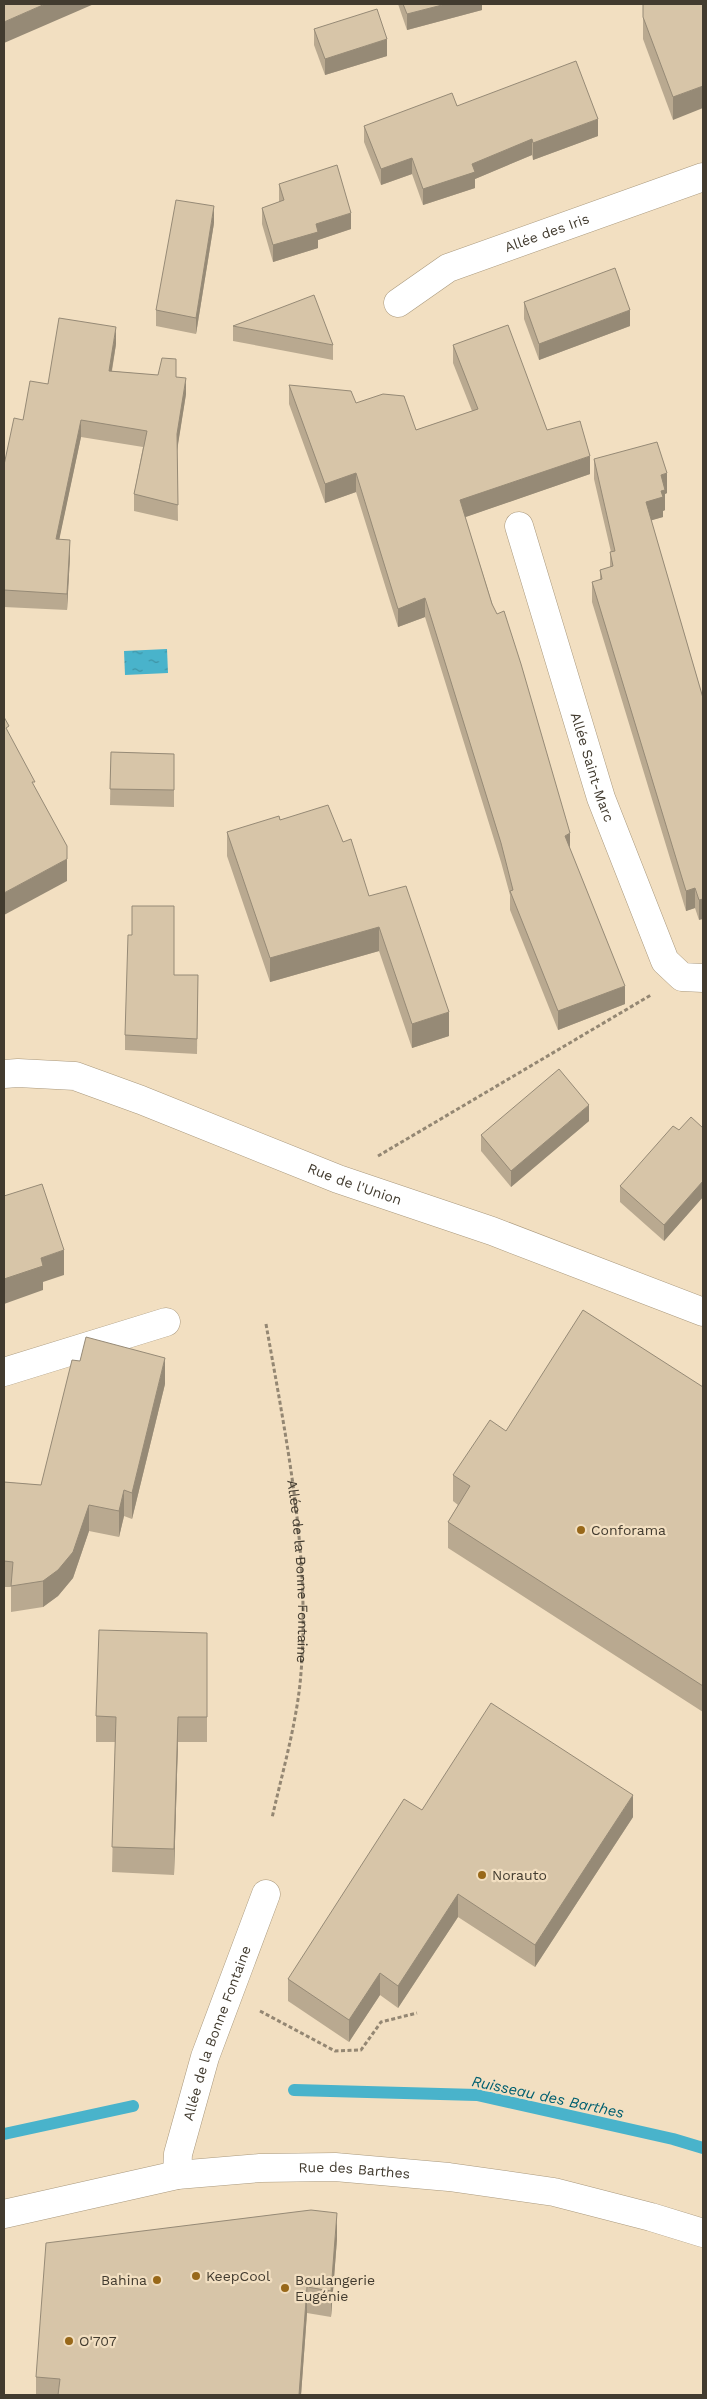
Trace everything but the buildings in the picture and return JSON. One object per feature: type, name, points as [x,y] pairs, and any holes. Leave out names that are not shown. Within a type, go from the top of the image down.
[{"type":"street","name":"Allée des Iris","points":[[398,303],[448,268],[703,177]]},
{"type":"street","name":"Allée Saint-Marc","points":[[519,526],[601,798],[665,961],[692,978]]},
{"type":"street","name":"Rue de l'Union","points":[[4,1074],[75,1076],[338,1179],[492,1232],[703,1312]]},
{"type":"street","points":[[4,1372],[166,1322]]},
{"type":"street","name":"Allée de la Bonne Fontaine","points":[[177,2175],[178,2154],[205,2058],[266,1894]]},
{"type":"street","name":"Rue des Barthes","points":[[4,2214],[177,2175],[260,2168],[335,2167],[449,2178],[554,2192],[651,2217],[703,2233]]},
{"type":"path","points":[[338,1179],[692,978]]},
{"type":"path","name":"Allée de la Bonne Fontaine","points":[[266,1324],[285,1431],[301,1547],[300,1685],[291,1736],[272,1818]]},
{"type":"path","points":[[258,2010],[335,2051],[360,2050],[381,2022],[417,2013]]},
{"type":"water","points":[[167,649],[168,673],[125,675],[124,651]]},
{"type":"waterway","name":"Ruisseau des Barthes","points":[[294,2090],[477,2095],[673,2139],[703,2148]]},
{"type":"waterway","name":"Ruisseau des Barthes","points":[[4,2134],[133,2106]]},
{"type":"place","name":"Conforama","points":[[581,1530]]},
{"type":"place","name":"Norauto","points":[[482,1875]]},
{"type":"place","name":"KeepCool","points":[[196,2276]]},
{"type":"place","name":"Bahina","points":[[157,2280]]},
{"type":"place","name":"Boulangerie Eugénie","points":[[285,2288]]},
{"type":"place","name":"O'707","points":[[69,2341]]}]
